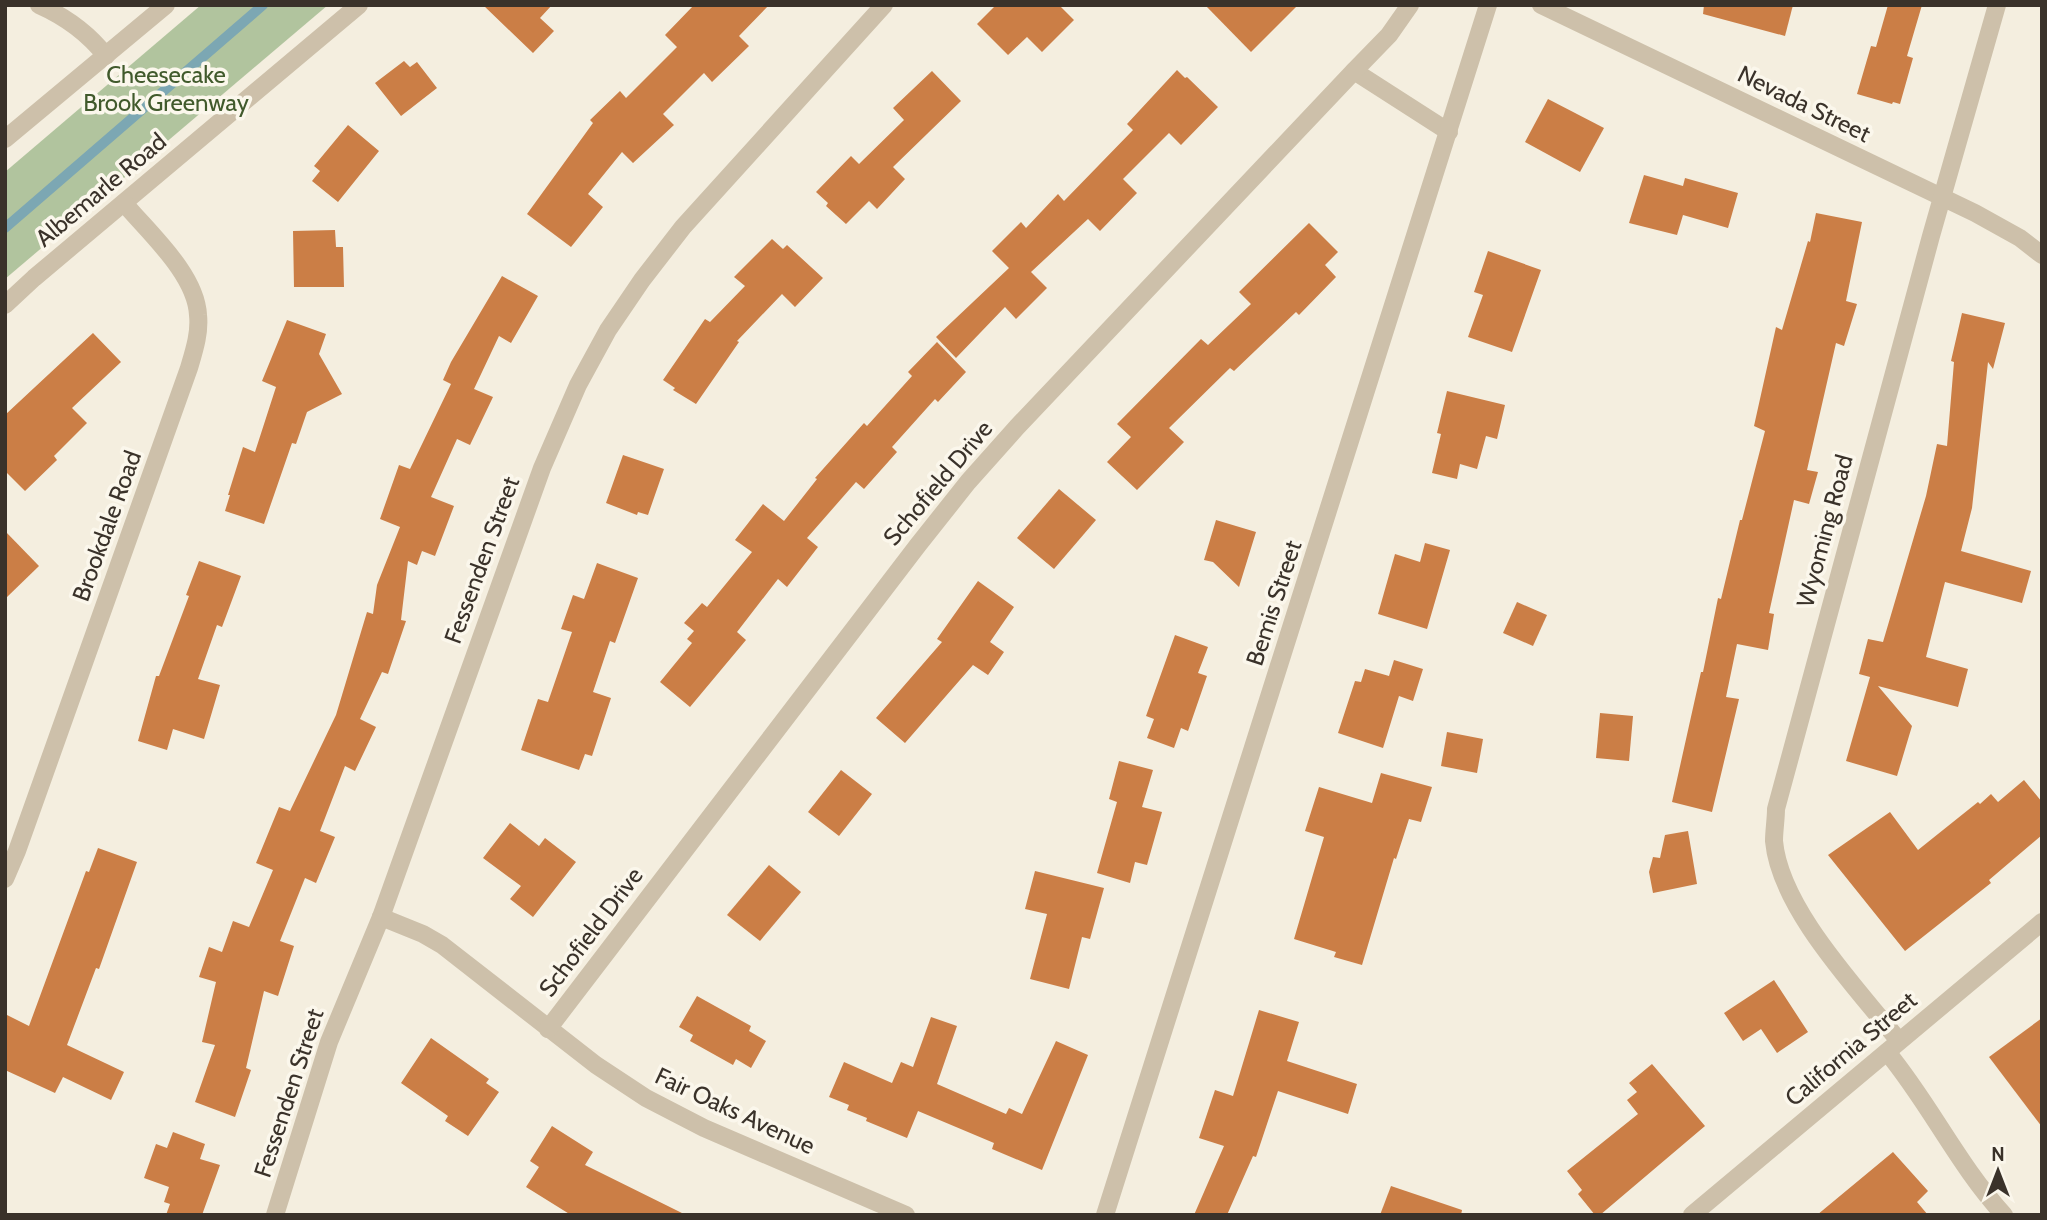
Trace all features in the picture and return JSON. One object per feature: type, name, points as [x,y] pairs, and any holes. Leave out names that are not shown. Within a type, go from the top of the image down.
[{"type":"street","points":[[39,5],[79,28],[106,56]]},
{"type":"street","points":[[5,139],[166,5]]},
{"type":"street","name":"Albemarle Road","points":[[5,305],[359,5]]},
{"type":"street","name":"Fessenden Street","points":[[275,1215],[329,1042],[380,917],[541,468],[563,414],[592,357],[642,280],[701,204],[884,5]]},
{"type":"street","name":"Schofield Drive","points":[[548,1029],[968,482],[1388,35],[1410,5]]},
{"type":"street","name":"Bemis Street","points":[[1105,1215],[1488,5]]},
{"type":"street","name":"Nevada Street","points":[[1541,5],[1942,197],[1998,225],[2042,255]]},
{"type":"street","name":"Wyoming Road","points":[[1997,5],[1784,776],[1776,809],[1774,841],[1791,897],[1893,1047],[1909,1081],[1982,1191],[2004,1215]]},
{"type":"street","points":[[1354,71],[1449,132]]},
{"type":"street","name":"Brookdale Road","points":[[5,879],[189,368],[197,339],[198,314],[192,289],[177,266],[124,204]]},
{"type":"street","name":"Fair Oaks Avenue","points":[[380,917],[423,934],[442,945],[548,1029],[621,1082],[675,1114],[906,1215]]},
{"type":"street","name":"California Street","points":[[1692,1215],[2042,922]]},
{"type":"green space","name":"Cheesecake Brook Greenway","points":[[201,5],[328,5],[5,279],[5,172]]},
{"type":"building","points":[[483,5],[552,5],[540,18],[554,31],[533,53]]},
{"type":"building","points":[[694,5],[769,5],[739,36],[749,46],[712,82],[704,73],[663,114],[674,125],[633,163],[622,152],[588,194],[603,207],[571,247],[527,214],[593,123],[590,120],[620,91],[626,98],[677,47],[665,35]]},
{"type":"building","points":[[996,5],[1059,5],[1074,20],[1042,52],[1027,37],[1008,55],[977,24]]},
{"type":"building","points":[[1205,5],[1298,5],[1251,52]]},
{"type":"building","points":[[1704,5],[1793,5],[1785,36],[1703,14]]},
{"type":"building","points":[[1888,5],[1922,5],[1907,56],[1913,58],[1900,104],[1857,94],[1871,46],[1876,47]]},
{"type":"building","points":[[404,61],[410,67],[417,62],[437,88],[401,116],[375,83]]},
{"type":"building","points":[[1177,70],[1218,107],[1181,145],[1169,133],[1123,179],[1137,193],[1100,231],[1088,219],[1031,272],[1047,288],[1016,319],[1005,307],[956,358],[936,337],[1009,268],[992,251],[1021,222],[1026,228],[1058,194],[1064,201],[1133,130],[1127,124]]},
{"type":"building","points":[[932,71],[961,101],[893,167],[905,179],[877,209],[869,201],[846,224],[826,206],[828,203],[816,192],[851,156],[859,164],[904,120],[893,108]]},
{"type":"building","points":[[1548,99],[1604,128],[1580,172],[1525,142]]},
{"type":"building","points":[[348,125],[379,151],[338,202],[312,181],[320,171],[314,166]]},
{"type":"building","points":[[1644,175],[1683,186],[1685,178],[1738,193],[1728,228],[1683,215],[1677,235],[1629,223]]},
{"type":"building","points":[[1816,213],[1862,222],[1846,301],[1857,304],[1844,346],[1836,343],[1807,470],[1818,472],[1809,504],[1794,500],[1769,613],[1774,614],[1768,650],[1737,644],[1726,697],[1739,699],[1712,812],[1672,802],[1718,598],[1721,599],[1765,431],[1754,426],[1776,327],[1782,330],[1808,241],[1810,242]]},
{"type":"building","points":[[1309,223],[1338,252],[1325,265],[1336,277],[1299,315],[1296,312],[1234,371],[1230,368],[1169,428],[1184,442],[1137,490],[1107,462],[1131,437],[1117,424],[1201,339],[1208,345],[1251,304],[1239,292]]},
{"type":"building","points":[[335,230],[336,247],[343,247],[344,287],[294,287],[293,231]]},
{"type":"building","points":[[772,239],[783,249],[787,245],[823,278],[795,307],[782,294],[737,341],[739,342],[696,404],[673,390],[675,388],[663,380],[705,319],[710,322],[745,286],[734,277]]},
{"type":"building","points":[[1488,251],[1541,270],[1512,352],[1468,337],[1483,295],[1474,292]]},
{"type":"building","points":[[502,276],[538,296],[511,343],[499,336],[474,389],[493,397],[470,445],[457,439],[431,497],[454,506],[435,556],[422,551],[417,565],[408,561],[401,620],[406,621],[388,674],[382,672],[360,719],[376,727],[355,771],[345,766],[320,831],[335,837],[316,883],[305,878],[280,941],[294,946],[278,996],[264,991],[246,1068],[251,1070],[235,1117],[195,1102],[215,1045],[202,1042],[216,982],[199,977],[209,947],[222,952],[233,921],[249,927],[273,870],[256,863],[279,807],[290,811],[336,715],[367,612],[373,614],[377,585],[400,527],[380,519],[399,465],[410,469],[451,384],[443,380],[451,362]]},
{"type":"building","points":[[1962,313],[2005,323],[1993,369],[1988,362],[1972,508],[1961,551],[2031,571],[2022,603],[1945,582],[1926,657],[1968,669],[1958,707],[1878,686],[1912,726],[1897,776],[1846,761],[1870,677],[1859,674],[1868,639],[1883,642],[1926,496],[1937,444],[1947,446],[1954,362],[1951,361]]},
{"type":"building","points":[[287,320],[326,334],[319,354],[342,394],[307,412],[296,444],[292,443],[264,524],[225,511],[243,447],[255,452],[276,387],[262,381]]},
{"type":"building","points":[[93,333],[121,362],[72,408],[87,423],[54,456],[57,460],[25,491],[5,471],[5,415]]},
{"type":"building","points":[[937,342],[966,372],[938,402],[935,399],[892,447],[897,452],[864,489],[856,482],[807,538],[818,547],[787,587],[778,579],[737,632],[746,640],[690,707],[660,682],[692,643],[687,639],[694,631],[684,623],[702,603],[707,607],[752,552],[735,540],[763,504],[784,521],[817,479],[815,478],[864,423],[867,426],[912,376],[908,372]]},
{"type":"building","points":[[1447,391],[1505,405],[1497,439],[1486,436],[1477,469],[1460,464],[1457,479],[1432,473],[1441,434],[1437,433]]},
{"type":"building","points":[[623,455],[664,469],[648,515],[638,512],[637,515],[606,503]]},
{"type":"building","points":[[1059,489],[1096,520],[1054,569],[1017,538]]},
{"type":"building","points":[[1216,520],[1256,532],[1239,587],[1213,562],[1204,560]]},
{"type":"building","points":[[5,531],[39,566],[5,599]]},
{"type":"building","points":[[1425,543],[1450,550],[1427,629],[1378,614],[1395,554],[1420,562]]},
{"type":"building","points":[[199,561],[241,576],[222,627],[217,625],[198,679],[220,685],[204,739],[173,729],[167,750],[138,741],[156,676],[159,676],[189,596],[186,595]]},
{"type":"building","points":[[597,563],[638,578],[615,643],[610,641],[593,692],[611,698],[592,756],[585,754],[579,770],[521,750],[538,699],[548,702],[572,632],[561,629],[573,595],[584,599]]},
{"type":"building","points":[[978,581],[1014,607],[990,642],[1004,652],[988,675],[973,665],[905,743],[876,718],[942,642],[937,639]]},
{"type":"building","points":[[1517,602],[1547,615],[1533,646],[1503,633]]},
{"type":"building","points":[[1175,635],[1208,647],[1198,673],[1207,676],[1188,731],[1181,728],[1174,748],[1147,738],[1154,719],[1146,716]]},
{"type":"building","points":[[1394,660],[1423,669],[1413,701],[1399,696],[1383,748],[1338,733],[1355,681],[1361,682],[1365,669],[1389,676]]},
{"type":"building","points":[[1600,713],[1633,716],[1629,761],[1596,758]]},
{"type":"building","points":[[1447,732],[1483,739],[1477,773],[1441,766]]},
{"type":"building","points":[[1119,761],[1153,770],[1142,807],[1162,812],[1147,865],[1135,862],[1130,883],[1097,873],[1117,802],[1109,799]]},
{"type":"building","points":[[841,770],[872,794],[839,836],[808,812]]},
{"type":"building","points":[[1381,773],[1432,787],[1421,822],[1409,819],[1396,859],[1394,858],[1362,965],[1334,957],[1336,952],[1294,939],[1324,837],[1305,831],[1319,787],[1372,803]]},
{"type":"building","points":[[2024,780],[2042,802],[2042,835],[1989,880],[1991,883],[1905,951],[1828,855],[1890,812],[1918,850],[1978,802],[1980,804],[1991,794],[1998,802]]},
{"type":"building","points":[[510,823],[539,846],[545,838],[576,862],[533,917],[510,899],[521,886],[483,858]]},
{"type":"building","points":[[1688,831],[1697,884],[1653,893],[1649,872],[1653,857],[1660,858],[1665,835]]},
{"type":"building","points":[[98,848],[137,862],[99,969],[96,968],[67,1045],[124,1072],[111,1100],[63,1077],[55,1093],[5,1070],[5,1014],[29,1026],[86,871],[89,872]]},
{"type":"building","points":[[769,865],[801,892],[760,941],[727,915]]},
{"type":"building","points":[[1035,871],[1104,888],[1090,939],[1082,937],[1069,989],[1030,979],[1047,914],[1025,909]]},
{"type":"building","points":[[1774,980],[1808,1032],[1777,1053],[1761,1029],[1743,1041],[1724,1013]]},
{"type":"building","points":[[697,996],[751,1026],[749,1031],[766,1041],[751,1068],[736,1059],[733,1065],[690,1041],[693,1035],[679,1027]]},
{"type":"building","points":[[1259,1010],[1299,1022],[1287,1061],[1357,1084],[1348,1114],[1278,1091],[1256,1157],[1253,1156],[1227,1215],[1194,1215],[1224,1146],[1199,1138],[1215,1090],[1233,1096]]},
{"type":"building","points":[[931,1017],[957,1026],[937,1084],[1006,1114],[1009,1108],[1022,1114],[1056,1041],[1088,1055],[1042,1170],[992,1149],[994,1143],[918,1111],[907,1138],[866,1121],[867,1118],[847,1110],[849,1105],[829,1097],[844,1062],[892,1083],[901,1062],[913,1067]]},
{"type":"building","points":[[2042,1018],[2042,1127],[1989,1057]]},
{"type":"building","points":[[431,1038],[489,1079],[486,1083],[499,1092],[468,1136],[445,1121],[448,1116],[401,1083]]},
{"type":"building","points":[[1652,1064],[1705,1126],[1600,1215],[1595,1215],[1578,1194],[1582,1190],[1567,1171],[1638,1114],[1627,1100],[1637,1092],[1629,1083]]},
{"type":"building","points":[[552,1126],[593,1152],[585,1165],[686,1215],[571,1215],[526,1187],[539,1167],[530,1161]]},
{"type":"building","points":[[173,1132],[205,1144],[200,1159],[220,1165],[202,1215],[166,1215],[170,1204],[164,1202],[169,1187],[144,1178],[156,1144],[167,1148]]},
{"type":"building","points":[[1893,1152],[1928,1191],[1917,1202],[1928,1215],[1817,1215]]},
{"type":"building","points":[[1391,1186],[1462,1210],[1461,1215],[1380,1215]]},
{"type":"waterway","points":[[5,228],[263,5]]}]
